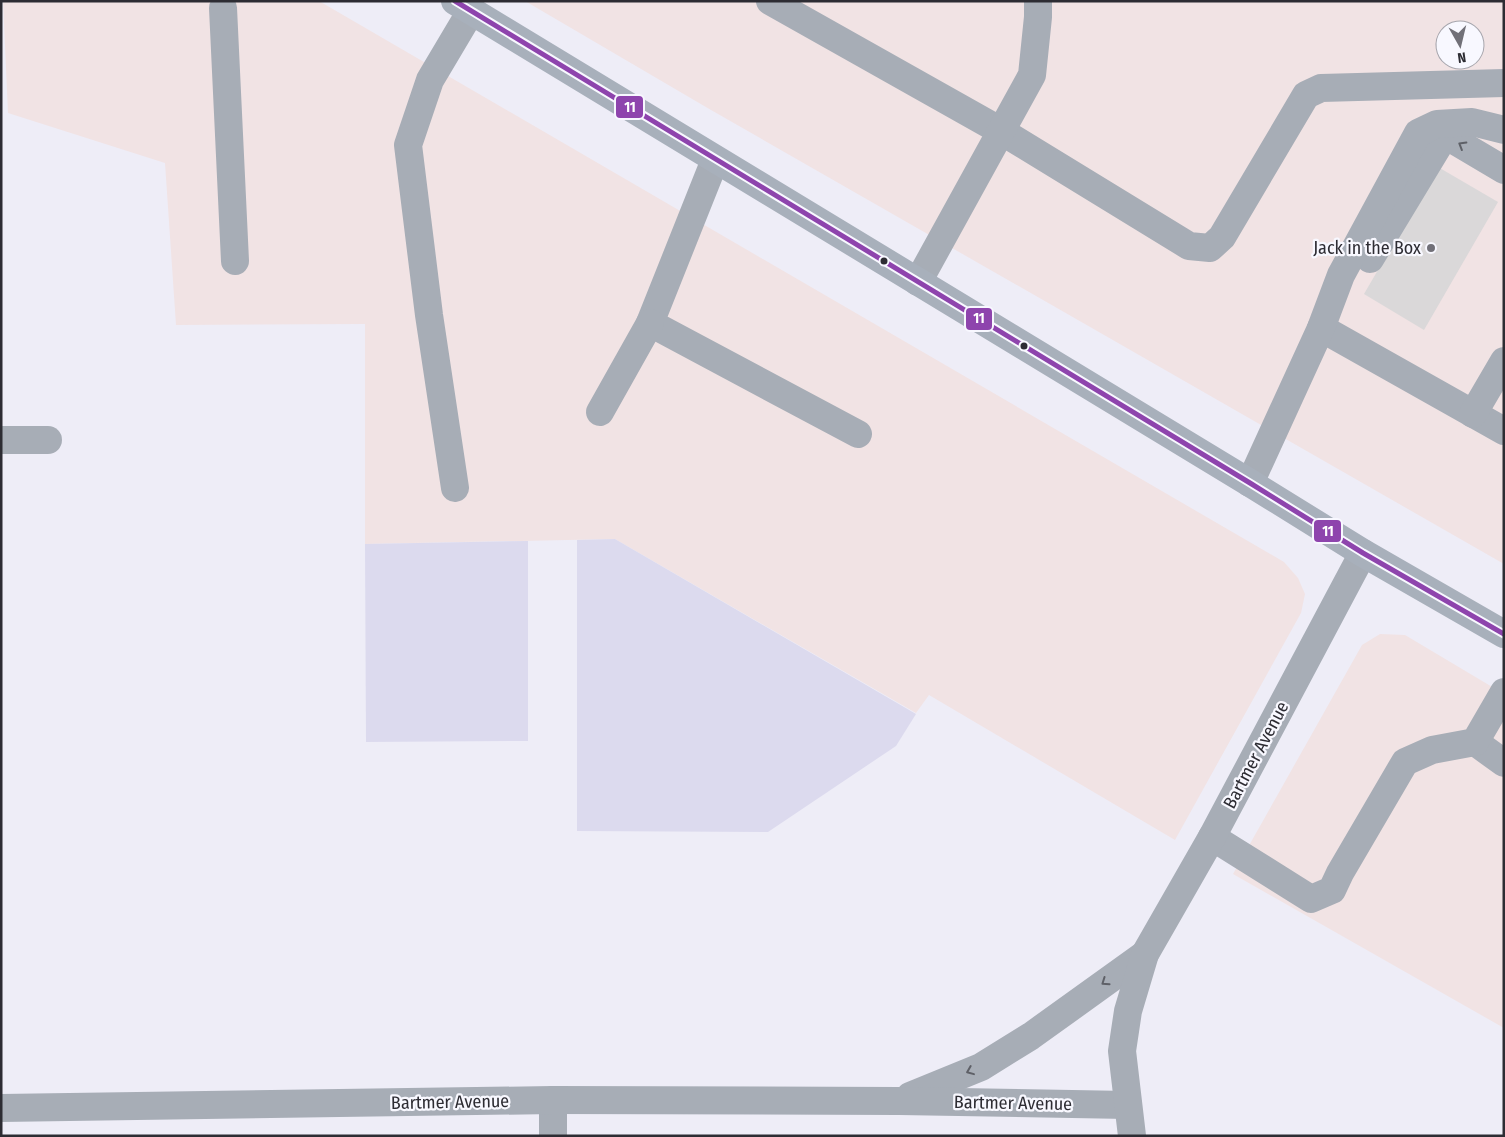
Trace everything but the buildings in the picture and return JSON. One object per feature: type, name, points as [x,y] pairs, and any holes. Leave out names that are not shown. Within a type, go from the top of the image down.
[{"type":"main road","points":[[463,6],[1363,553],[1504,634]]},
{"type":"street","points":[[770,1],[1001,131],[1189,246],[1210,248],[1222,237],[1306,95],[1321,88],[1504,83]]},
{"type":"street","points":[[918,282],[1032,75],[1038,1]]},
{"type":"street","points":[[218,4],[234,261]]},
{"type":"street","points":[[455,488],[429,315],[408,145],[430,80],[463,6]]},
{"type":"street","points":[[1250,483],[1321,328],[1337,284],[1418,133],[1437,124],[1472,122],[1504,130]]},
{"type":"street","points":[[1337,284],[1356,281],[1445,135],[1504,170]]},
{"type":"street","points":[[600,412],[650,323],[715,160]]},
{"type":"street","points":[[650,323],[858,434]]},
{"type":"street","points":[[1321,328],[1504,431]]},
{"type":"street","points":[[1473,414],[1504,361]]},
{"type":"street","points":[[1,440],[48,440]]},
{"type":"street","name":"Bartmer Avenue","points":[[1132,1136],[1122,1051],[1128,1011],[1145,954],[1212,836],[1363,553]]},
{"type":"street","points":[[1475,742],[1504,692]]},
{"type":"street","points":[[1212,836],[1311,899],[1332,890],[1405,762],[1432,750],[1475,742],[1504,763]]},
{"type":"street","name":"Bartmer Avenue","points":[[898,1101],[981,1067],[1031,1036],[1145,954]]},
{"type":"street","points":[[553,1100],[553,1136]]},
{"type":"street","name":"Bartmer Avenue","points":[[1,1108],[553,1100],[898,1101],[1128,1105]]},
{"type":"shaded area","points":[[3,1],[319,1],[1284,562],[1298,578],[1305,594],[1301,613],[1175,840],[929,695],[916,713],[615,539],[365,544],[365,324],[176,325],[165,163],[8,113]]},
{"type":"shaded area","points":[[525,1],[1504,1],[1504,564],[711,110]]},
{"type":"shaded area","points":[[615,539],[916,714],[896,746],[768,832],[577,831],[577,540]]},
{"type":"shaded area","points":[[528,541],[528,741],[366,742],[365,544]]},
{"type":"shaded area","points":[[1380,634],[1405,635],[1504,694],[1504,1028],[1233,874],[1362,645]]},
{"type":"transit line","name":"11","points":[[455,1],[1363,553],[1504,634]]},
{"type":"place","name":"Jack in the Box","points":[[1431,248]]}]
